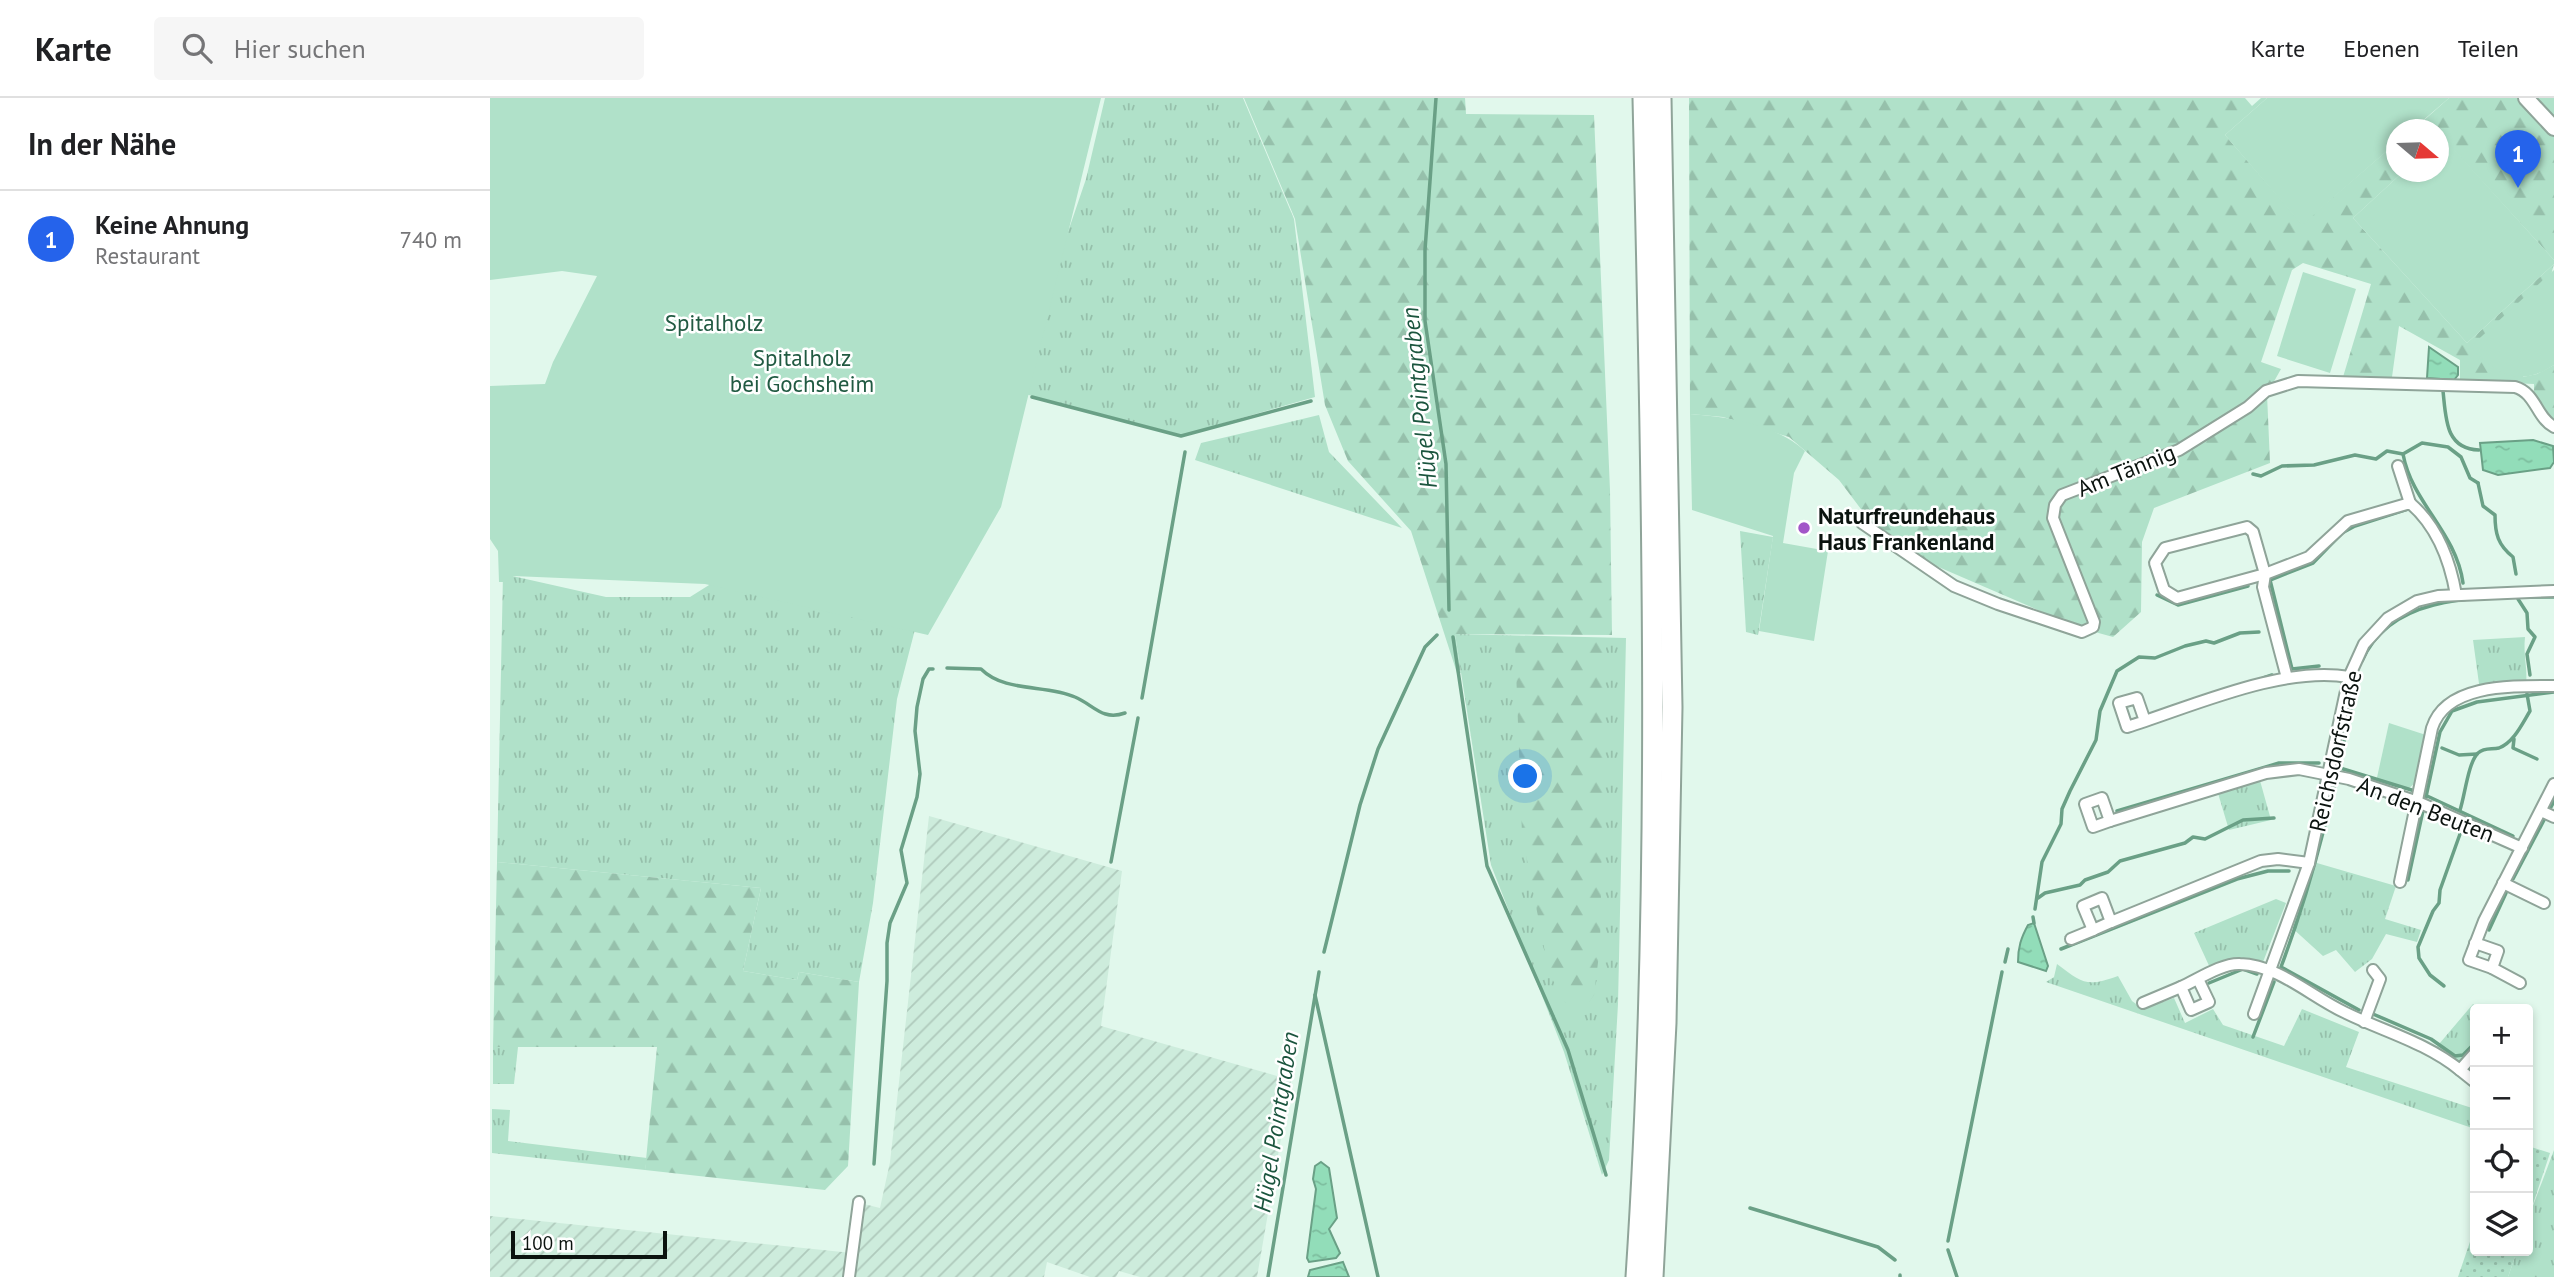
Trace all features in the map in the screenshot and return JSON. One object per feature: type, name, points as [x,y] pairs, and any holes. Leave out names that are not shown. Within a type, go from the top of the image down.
[{"type":"highway","points":[[1636,1277],[1649,1025],[1655,736],[1654,533],[1643,98]]},
{"type":"highway","points":[[1653,1277],[1666,1023],[1672,707],[1661,98]]},
{"type":"main road","points":[[2526,98],[2554,128]]},
{"type":"street","name":"Am Tännig","points":[[1862,523],[1954,586],[1998,604],[2088,631],[2094,622],[2090,604],[2053,518],[2055,505],[2062,495],[2179,450],[2213,431],[2266,391],[2282,384],[2298,381],[2515,387],[2527,393],[2544,420],[2554,428]]},
{"type":"street","points":[[2398,466],[2410,503],[2436,535],[2448,559],[2456,595]]},
{"type":"street","points":[[2287,678],[2263,587],[2265,574],[2253,532],[2247,527],[2165,548],[2155,563],[2164,590],[2177,598],[2265,574],[2309,557],[2348,521],[2410,503]]},
{"type":"street","name":"Reichsdorfstraße","points":[[2255,1014],[2309,863],[2349,677],[2364,644],[2388,618],[2417,601],[2456,595],[2554,591]]},
{"type":"street","points":[[2145,722],[2287,678],[2317,674],[2349,677]]},
{"type":"street","points":[[2400,882],[2432,728],[2443,706],[2455,698],[2474,693],[2554,686]]},
{"type":"street","name":"An den Beuten","points":[[2110,821],[2283,770],[2298,769],[2370,785],[2418,802],[2522,848]]},
{"type":"street","points":[[2520,983],[2492,968],[2469,960],[2503,883],[2554,784]]},
{"type":"street","points":[[2541,811],[2554,817]]},
{"type":"street","points":[[2071,939],[2261,861],[2278,859],[2309,863]]},
{"type":"street","points":[[2503,883],[2544,903]]},
{"type":"street","points":[[2092,930],[2083,906],[2102,898],[2111,922]]},
{"type":"street","points":[[2476,943],[2498,951],[2492,968]]},
{"type":"street","points":[[2143,1003],[2236,964],[2271,970],[2364,1022],[2426,1046],[2470,1078]]},
{"type":"street","points":[[2364,1022],[2381,979],[2373,970]]},
{"type":"street","points":[[2181,987],[2191,1010],[2208,1002],[2199,979]]},
{"type":"street","points":[[2460,1070],[2470,1059]]},
{"type":"street","points":[[849,1277],[859,1202]]},
{"type":"shaded area","points":[[929,816],[1122,871],[1101,1026],[1291,1080],[1257,1277],[1140,1277],[1119,1271],[1116,1277],[1090,1277],[1047,1262],[1044,1277],[490,1277],[490,1216],[852,1253],[860,1203],[880,1208],[890,1162]]},
{"type":"green space","name":"Spitalholz bei Gochsheim","points":[[490,98],[1101,98],[1001,507],[928,635],[705,584],[513,576],[506,582],[499,582],[498,551],[490,539],[490,386],[545,384],[553,362],[597,276],[562,271],[490,280]]},
{"type":"green space","points":[[1105,98],[1243,98],[1294,219],[1315,397],[1182,435],[1025,394],[1056,267],[1086,179]]},
{"type":"green space","points":[[1244,98],[1465,98],[1466,114],[1594,115],[1610,490],[1612,635],[1455,634],[1461,673],[1457,673],[1411,531],[1348,461],[1325,405],[1295,219]]},
{"type":"green space","points":[[1689,98],[2245,98],[2252,106],[2261,98],[2267,98],[2225,135],[2302,224],[2386,152],[2386,182],[2392,182],[2353,218],[2467,343],[2554,264],[2523,377],[2537,374],[2554,365],[2554,422],[2534,395],[2534,384],[2460,381],[2460,360],[2399,326],[2392,377],[2343,377],[2371,284],[2303,263],[2292,270],[2261,362],[2281,369],[2267,394],[2270,463],[2154,508],[2142,542],[2141,612],[2113,637],[2077,627],[1927,562],[1870,521],[1839,480],[1789,437],[1723,417],[1690,414]]},
{"type":"green space","points":[[2267,98],[2449,98],[2425,119],[2386,119],[2386,152],[2302,225],[2225,135]]},
{"type":"green space","points":[[2449,98],[2554,98],[2554,260],[2449,145],[2449,119],[2425,119]]},
{"type":"green space","points":[[2449,144],[2554,260],[2554,264],[2467,343],[2353,218],[2392,182],[2449,182]]},
{"type":"green space","points":[[2554,270],[2554,365],[2529,376],[2508,375],[2489,364],[2470,347]]},
{"type":"green space","points":[[2303,272],[2356,289],[2330,373],[2277,356]]},
{"type":"green space","points":[[1690,414],[1720,417],[1766,428],[1805,451],[1794,473],[1783,543],[1828,551],[1814,641],[1759,631],[1773,536],[1692,510]]},
{"type":"green space","points":[[1319,415],[1329,452],[1402,528],[1195,460],[1201,443]]},
{"type":"green space","points":[[857,492],[919,614],[897,699],[873,903],[859,982],[799,972],[797,980],[743,971],[761,888],[497,862],[503,574],[606,597],[690,597]]},
{"type":"green space","points":[[1740,531],[1773,537],[1758,635],[1746,632]]},
{"type":"green space","points":[[1455,634],[1626,638],[1618,1004],[1609,1160],[1602,1175],[1564,1052],[1491,865]]},
{"type":"green space","points":[[2525,637],[2526,687],[2480,691],[2473,640]]},
{"type":"green space","points":[[1515,641],[1606,641],[1600,946],[1594,995],[1585,1008],[1568,1008],[1549,973],[1522,834]]},
{"type":"green space","points":[[2389,723],[2426,735],[2416,782],[2407,790],[2376,782]]},
{"type":"green space","points":[[2259,777],[2271,820],[2229,830],[2217,790]]},
{"type":"green space","points":[[2310,861],[2396,886],[2385,919],[2421,930],[2417,942],[2386,934],[2372,959],[2355,972],[2336,950],[2323,956],[2290,926]]},
{"type":"green space","points":[[497,862],[761,888],[743,971],[797,980],[799,972],[859,982],[848,1166],[825,1190],[645,1170],[657,1047],[493,1047]]},
{"type":"green space","points":[[2276,899],[2286,903],[2263,962],[2250,960],[2211,970],[2194,933]]},
{"type":"green space","points":[[2057,964],[2086,982],[2099,982],[2118,976],[2132,1001],[2143,1009],[2174,998],[2185,1023],[2213,1009],[2223,1025],[2284,1046],[2302,1009],[2359,1032],[2346,1067],[2470,1107],[2470,1127],[2046,982],[2054,977]]},
{"type":"green space","points":[[2470,1008],[2470,1053],[2456,1066],[2434,1050]]},
{"type":"green space","points":[[493,1047],[518,1047],[514,1084],[493,1084]]},
{"type":"green space","points":[[492,1109],[510,1110],[508,1141],[647,1158],[645,1170],[492,1153]]},
{"type":"green space","points":[[2533,1148],[2550,1153],[2533,1204]]},
{"type":"green space","points":[[2554,1150],[2554,1277],[2508,1277],[2515,1256],[2533,1256],[2533,1206]]},
{"type":"green space","points":[[2470,1242],[2470,1256],[2515,1256],[2508,1277],[2458,1277]]},
{"type":"water","points":[[2429,347],[2458,367],[2458,375],[2454,380],[2427,378]]},
{"type":"water","points":[[2533,440],[2553,446],[2554,462],[2550,468],[2498,475],[2483,470],[2480,443]]},
{"type":"water","points":[[2034,923],[2048,966],[2046,971],[2018,962],[2023,934],[2028,925]]},
{"type":"water","points":[[1321,1162],[1329,1168],[1337,1218],[1329,1229],[1340,1253],[1336,1258],[1309,1262],[1307,1258],[1316,1189],[1313,1179],[1315,1166]]},
{"type":"water","points":[[1343,1262],[1349,1277],[1308,1277],[1310,1270]]},
{"type":"waterway","name":"Hügel Pointgraben","points":[[1436,98],[1425,250],[1425,321],[1446,464],[1449,610]]},
{"type":"waterway","points":[[2443,391],[2447,421],[2453,438],[2459,444],[2479,450]]},
{"type":"waterway","points":[[1032,397],[1181,436],[1311,401]]},
{"type":"waterway","points":[[2253,474],[2261,476],[2282,466],[2314,465],[2355,455],[2376,459],[2387,451],[2403,454],[2422,443],[2448,447],[2461,457],[2470,478],[2478,483]]},
{"type":"waterway","points":[[1142,698],[1185,452]]},
{"type":"waterway","points":[[2403,454],[2415,488],[2452,548],[2463,583]]},
{"type":"waterway","points":[[2478,483],[2483,506],[2495,515],[2498,539],[2513,557],[2516,574]]},
{"type":"waterway","points":[[2319,666],[2292,669],[2270,580],[2313,563],[2342,533],[2355,526],[2411,508]]},
{"type":"waterway","points":[[2157,595],[2178,605],[2248,586]]},
{"type":"waterway","points":[[2362,661],[2376,638],[2396,621],[2419,609],[2445,602],[2473,599],[2554,597]]},
{"type":"waterway","points":[[2518,599],[2527,613],[2528,629],[2535,637],[2527,654],[2530,675]]},
{"type":"waterway","points":[[2035,909],[2042,862],[2061,824],[2062,809],[2096,740],[2100,711],[2117,671],[2139,657],[2155,658],[2185,646],[2206,641],[2214,643],[2240,633],[2259,632]]},
{"type":"waterway","name":"Hügel Pointgraben","points":[[1324,952],[1360,805],[1378,749],[1425,647],[1437,635]]},
{"type":"waterway","points":[[1453,637],[1487,866],[1568,1050],[1606,1175]]},
{"type":"waterway","points":[[947,668],[981,669],[1002,682],[1075,697],[1104,714],[1125,713]]},
{"type":"waterway","points":[[874,1164],[887,981],[887,943],[890,923],[907,883],[901,850],[917,797],[920,774],[915,731],[917,707],[923,679],[929,669],[933,669]]},
{"type":"waterway","points":[[2263,678],[2272,675]]},
{"type":"waterway","points":[[2356,683],[2324,827],[2305,897],[2281,967],[2359,1010]]},
{"type":"waterway","points":[[2408,880],[2440,732],[2452,711],[2477,702],[2554,692]]},
{"type":"waterway","points":[[2460,810],[2469,771],[2475,758],[2483,750],[2499,748],[2513,737],[2530,711],[2527,694]]},
{"type":"waterway","points":[[1111,862],[1138,718]]},
{"type":"waterway","points":[[2514,739],[2513,748],[2537,759]]},
{"type":"waterway","points":[[2442,748],[2459,755],[2477,754]]},
{"type":"waterway","points":[[2117,811],[2279,763],[2319,763]]},
{"type":"waterway","points":[[2340,768],[2418,792]]},
{"type":"waterway","points":[[2425,795],[2513,836]]},
{"type":"waterway","points":[[2551,807],[2554,801]]},
{"type":"waterway","points":[[2038,898],[2045,893],[2080,885],[2085,880],[2108,872],[2120,861],[2185,843],[2193,837],[2205,839],[2243,820],[2274,818]]},
{"type":"waterway","points":[[2513,879],[2544,820]]},
{"type":"waterway","points":[[2444,986],[2430,975],[2419,958],[2418,947],[2439,903],[2440,890],[2460,834]]},
{"type":"waterway","points":[[2061,949],[2237,879],[2268,871],[2289,871]]},
{"type":"waterway","points":[[2489,930],[2506,893]]},
{"type":"waterway","points":[[2033,917],[2034,923]]},
{"type":"waterway","points":[[2005,962],[2008,949]]},
{"type":"waterway","points":[[2209,983],[2243,969],[2257,974]]},
{"type":"waterway","name":"Hügel Pointgraben","points":[[1268,1277],[1319,972]]},
{"type":"waterway","points":[[1948,1241],[2002,972]]},
{"type":"waterway","points":[[2253,1037],[2274,982]]},
{"type":"waterway","points":[[1315,995],[1378,1277]]},
{"type":"waterway","points":[[2373,1014],[2431,1039],[2455,1056],[2463,1055],[2470,1048]]},
{"type":"waterway","points":[[1750,1208],[1878,1247],[1895,1260]]},
{"type":"waterway","points":[[1948,1250],[1957,1277]]},
{"type":"place","name":"Keine Ahnung","points":[[2518,188]]},
{"type":"place","name":"Naturfreundehaus Haus Frankenland","points":[[1804,528]]},
{"type":"park label","name":"Spitalholz","points":[[714,322]]}]
